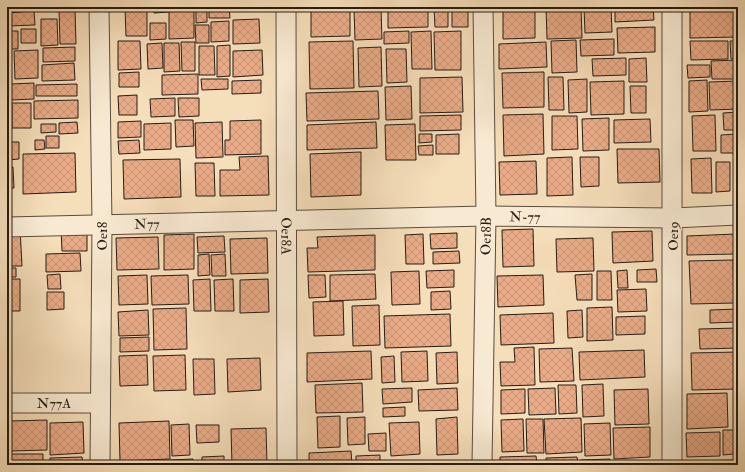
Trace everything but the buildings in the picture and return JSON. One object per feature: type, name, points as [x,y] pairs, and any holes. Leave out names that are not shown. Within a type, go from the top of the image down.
[{"type":"street","name":"Oe18","points":[[99,7],[102,225],[100,465]]},
{"type":"street","name":"Oe18A","points":[[286,7],[287,465]]},
{"type":"street","name":"Oe18B","points":[[482,465],[486,216],[483,7]]},
{"type":"street","name":"Oe19","points":[[672,7],[672,465]]},
{"type":"street","name":"N-77","points":[[287,221],[486,216],[673,218],[738,215]]},
{"type":"street","name":"N77","points":[[7,227],[287,221]]},
{"type":"street","name":"N77A","points":[[7,403],[100,403]]}]
